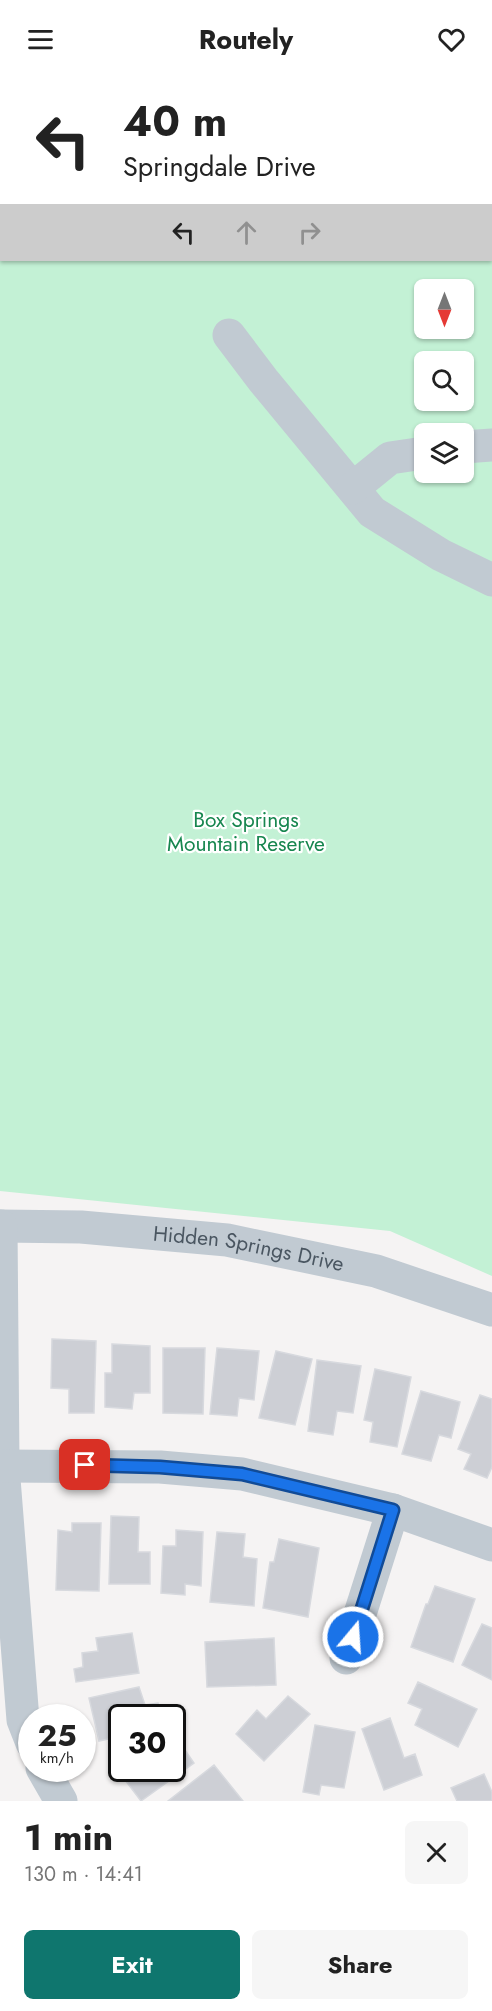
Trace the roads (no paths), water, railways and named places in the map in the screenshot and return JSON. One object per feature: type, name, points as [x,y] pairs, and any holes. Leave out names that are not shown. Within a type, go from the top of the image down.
[{"type":"street","points":[[229,335],[263,380],[372,512],[441,555],[492,580]]},
{"type":"street","points":[[474,446],[492,445]]},
{"type":"street","points":[[353,488],[390,458],[414,454]]},
{"type":"street","points":[[1,1226],[1,1466],[22,1704]]},
{"type":"street","name":"Hidden Springs Drive","points":[[1,1226],[81,1227],[226,1240],[376,1271],[492,1310]]},
{"type":"street","points":[[1,1466],[160,1467],[242,1474],[393,1510],[492,1545]]},
{"type":"street","points":[[346,1658],[393,1510]]},
{"type":"street","points":[[50,1782],[61,1801]]},
{"type":"park label","name":"Box Springs Mountain Reserve","points":[[246,832]]}]
